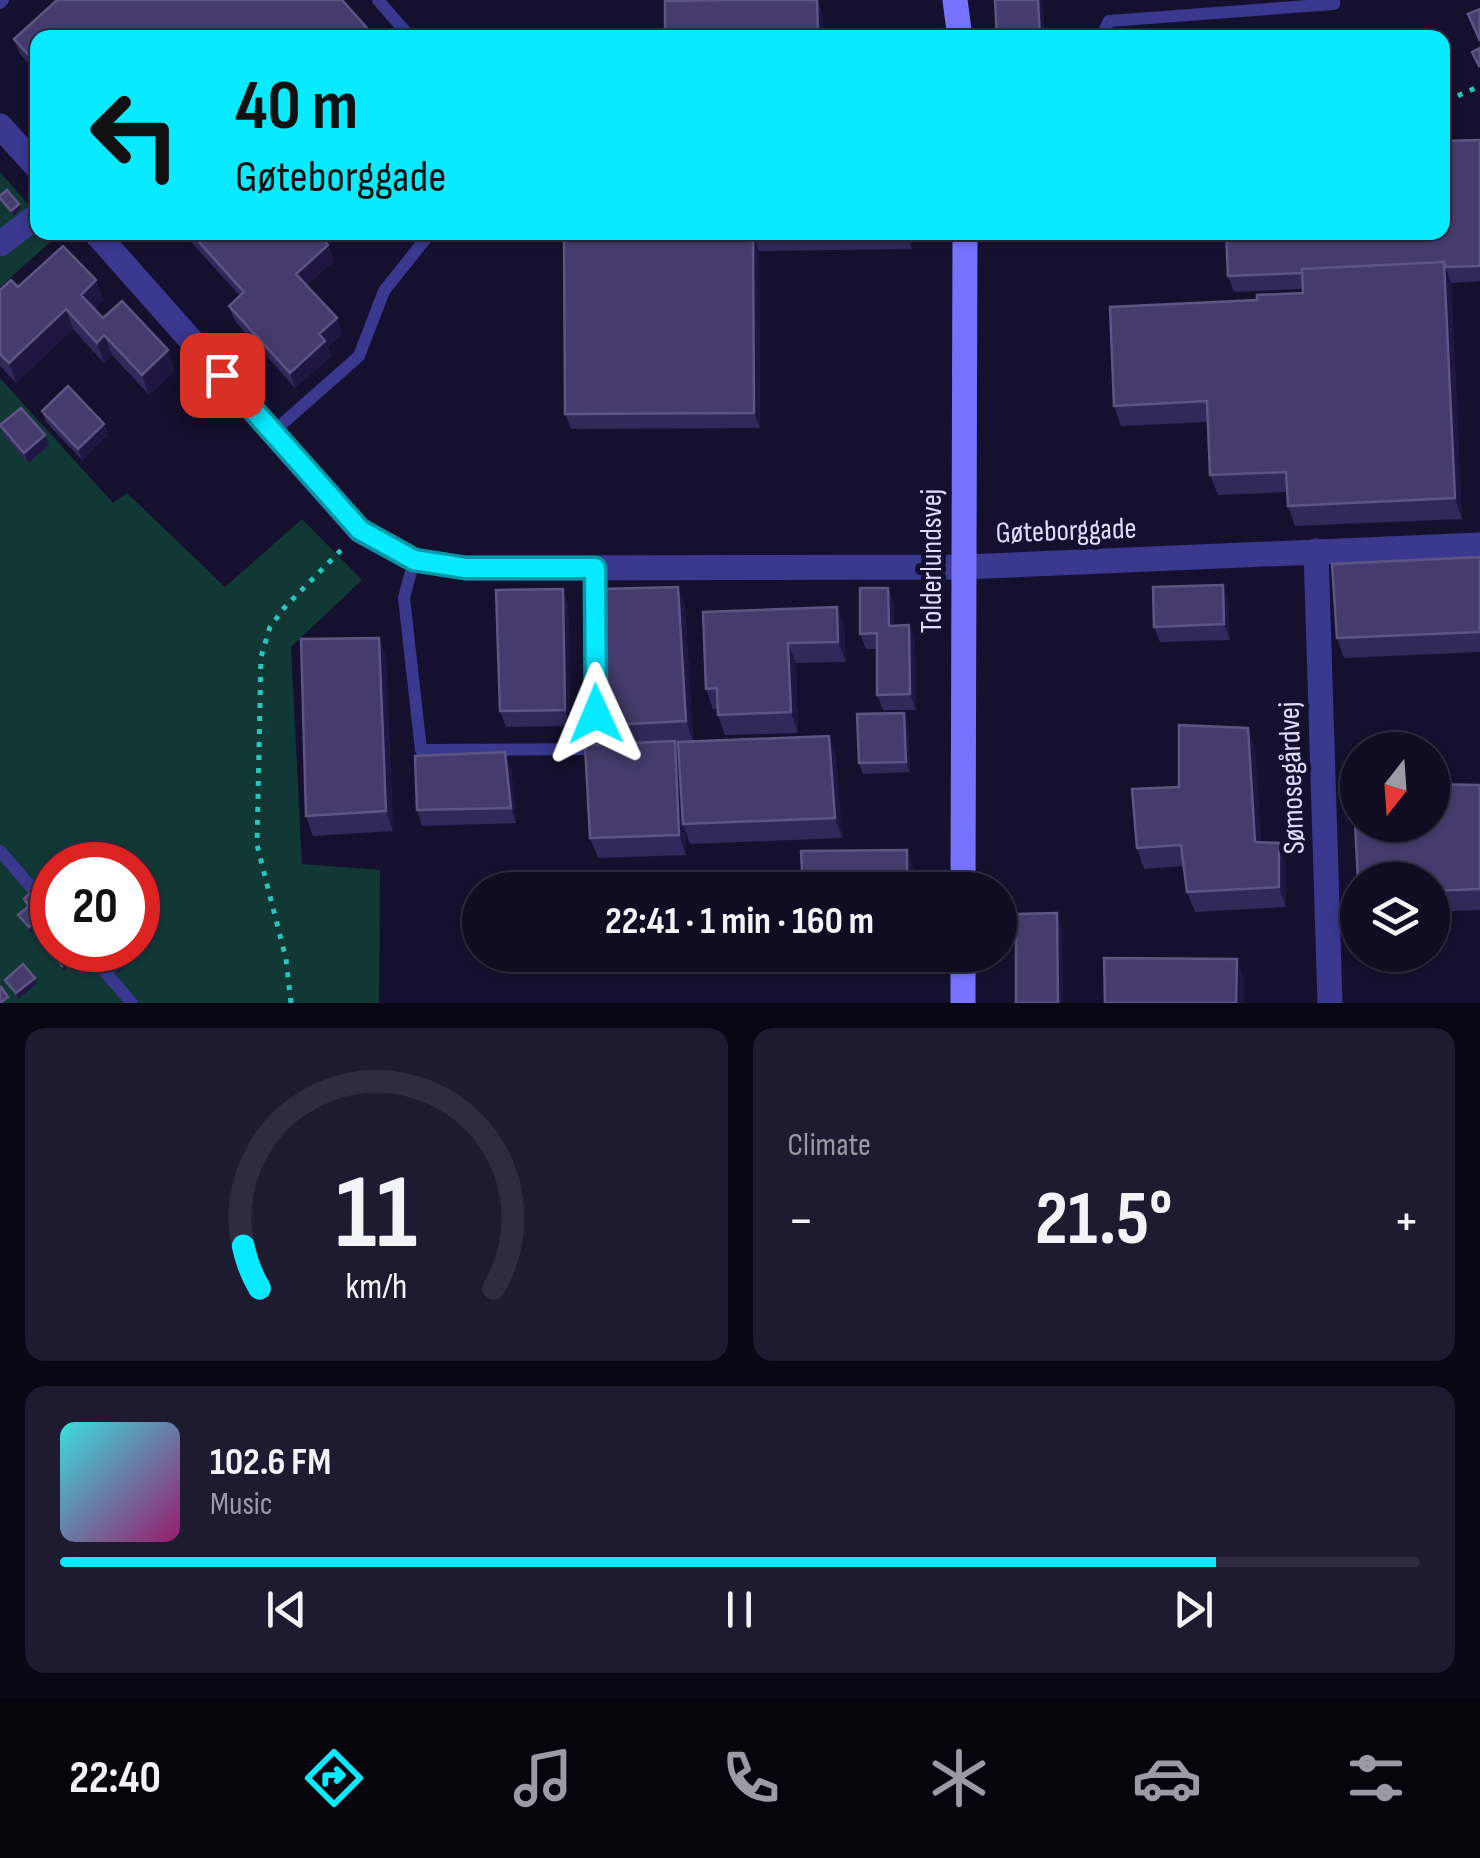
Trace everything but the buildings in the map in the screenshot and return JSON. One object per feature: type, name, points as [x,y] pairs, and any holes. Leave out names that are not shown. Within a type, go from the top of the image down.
[{"type":"street","points":[[955,0],[959,30]]},
{"type":"street","points":[[0,126],[30,159]]},
{"type":"street","points":[[0,244],[30,221]]},
{"type":"street","points":[[102,240],[360,530],[414,560]]},
{"type":"street","name":"Tolderlundsvej","points":[[963,872],[965,240]]},
{"type":"street","name":"Gøteborggade","points":[[414,560],[465,568],[963,567],[1480,545]]},
{"type":"street","name":"Sømosegårdvej","points":[[1316,552],[1330,1003]]},
{"type":"street","points":[[963,972],[963,1003]]},
{"type":"lane","points":[[378,0],[404,30]]},
{"type":"lane","points":[[1105,30],[1109,21],[1334,4],[1334,0]]},
{"type":"lane","points":[[273,432],[359,356],[384,291],[425,240]]},
{"type":"lane","points":[[414,560],[404,598],[420,750],[597,749],[595,568]]},
{"type":"lane","points":[[0,851],[30,886]]},
{"type":"lane","points":[[105,972],[132,1003]]},
{"type":"path","points":[[1450,99],[1478,87]]},
{"type":"path","points":[[291,1003],[286,959],[257,844],[260,658],[270,627],[285,607],[360,530]]},
{"type":"green space","points":[[0,172],[30,206],[30,240],[53,240],[0,287]]},
{"type":"green space","points":[[0,378],[113,503],[127,493],[225,587],[302,519],[362,580],[291,647],[302,864],[380,870],[379,1003],[0,1003]]},
{"type":"route","points":[[222,375],[360,530],[414,560],[465,568],[595,568],[596,714]]}]
